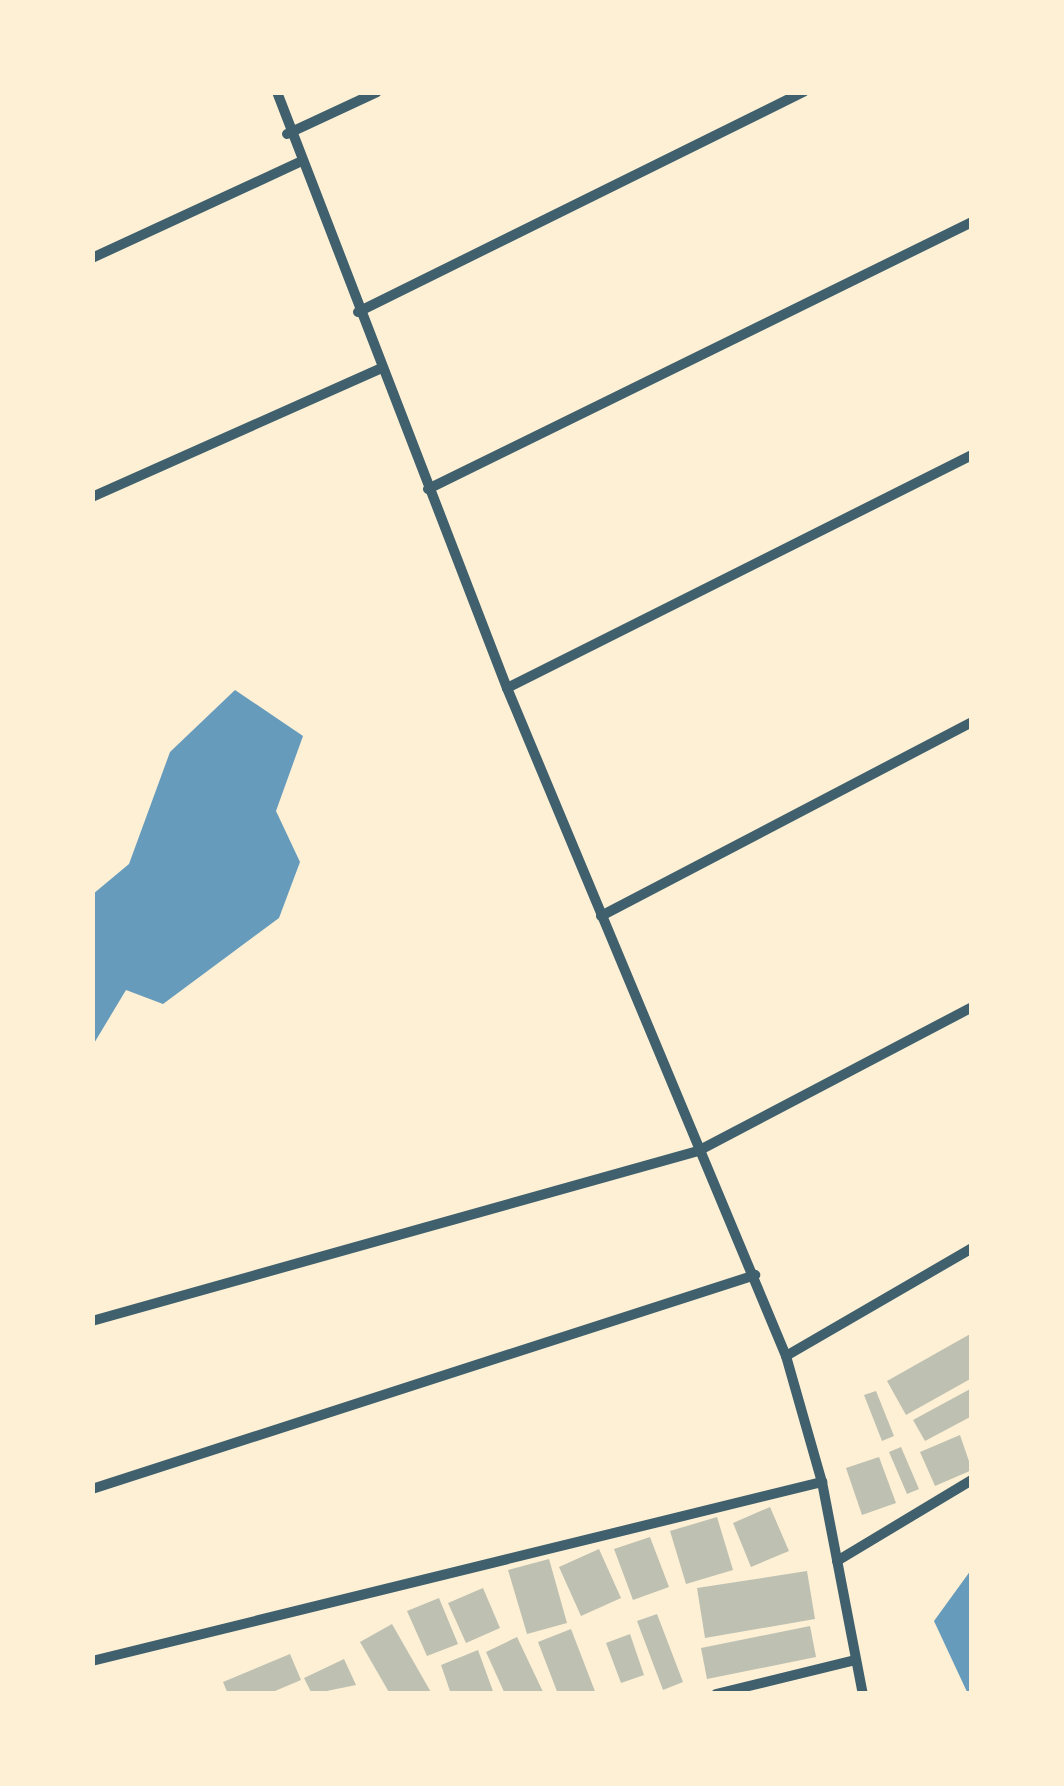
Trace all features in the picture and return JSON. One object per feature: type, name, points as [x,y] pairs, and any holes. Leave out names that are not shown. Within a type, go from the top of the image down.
[{"type":"street","points":[[277,92],[298,164],[507,688],[786,1356],[822,1482],[863,1694]]},
{"type":"street","points":[[287,134],[376,92]]},
{"type":"street","points":[[358,312],[804,92]]},
{"type":"street","points":[[92,258],[298,164]]},
{"type":"street","points":[[428,489],[972,222]]},
{"type":"street","points":[[92,497],[380,369]]},
{"type":"street","points":[[507,688],[972,455]]},
{"type":"street","points":[[601,916],[972,722]]},
{"type":"street","points":[[92,1322],[698,1150],[972,1007]]},
{"type":"street","points":[[786,1356],[972,1248]]},
{"type":"street","points":[[92,1489],[755,1274]]},
{"type":"street","points":[[837,1561],[972,1480]]},
{"type":"street","points":[[92,1661],[822,1482]]},
{"type":"street","points":[[716,1694],[855,1660]]},
{"type":"water","points":[[235,690],[303,736],[276,811],[300,862],[279,918],[163,1004],[126,990],[93,1045],[93,894],[129,864],[170,752]]},
{"type":"water","points":[[971,1570],[972,1693],[968,1694],[934,1621]]},
{"type":"building","points":[[972,1333],[972,1378],[906,1415],[887,1381]]},
{"type":"building","points":[[972,1388],[972,1416],[925,1441],[913,1420]]},
{"type":"building","points":[[876,1391],[894,1436],[882,1441],[864,1395]]},
{"type":"building","points":[[960,1435],[972,1470],[935,1486],[920,1452]]},
{"type":"building","points":[[901,1447],[919,1489],[907,1494],[889,1452]]},
{"type":"building","points":[[879,1457],[896,1503],[862,1515],[846,1468]]},
{"type":"building","points":[[770,1507],[789,1551],[751,1567],[733,1523]]},
{"type":"building","points":[[717,1517],[733,1570],[686,1584],[670,1531]]},
{"type":"building","points":[[650,1537],[669,1587],[633,1600],[614,1549]]},
{"type":"building","points":[[599,1549],[621,1598],[581,1616],[559,1567]]},
{"type":"building","points":[[549,1559],[567,1623],[527,1634],[508,1570]]},
{"type":"building","points":[[807,1571],[815,1619],[705,1638],[697,1588]]},
{"type":"building","points":[[483,1588],[500,1628],[466,1643],[448,1603]]},
{"type":"building","points":[[439,1598],[458,1644],[427,1656],[407,1611]]},
{"type":"building","points":[[657,1614],[683,1682],[663,1690],[637,1621]]},
{"type":"building","points":[[392,1624],[432,1694],[390,1694],[360,1642]]},
{"type":"building","points":[[810,1626],[816,1657],[707,1679],[701,1648]]},
{"type":"building","points":[[571,1629],[596,1694],[558,1694],[538,1642]]},
{"type":"building","points":[[630,1634],[644,1675],[621,1683],[606,1643]]},
{"type":"building","points":[[517,1637],[544,1694],[505,1694],[486,1652]]},
{"type":"building","points":[[478,1650],[494,1694],[451,1694],[441,1665]]},
{"type":"building","points":[[290,1654],[301,1680],[268,1694],[228,1694],[223,1682]]},
{"type":"building","points":[[344,1659],[356,1685],[312,1694],[304,1678]]}]
